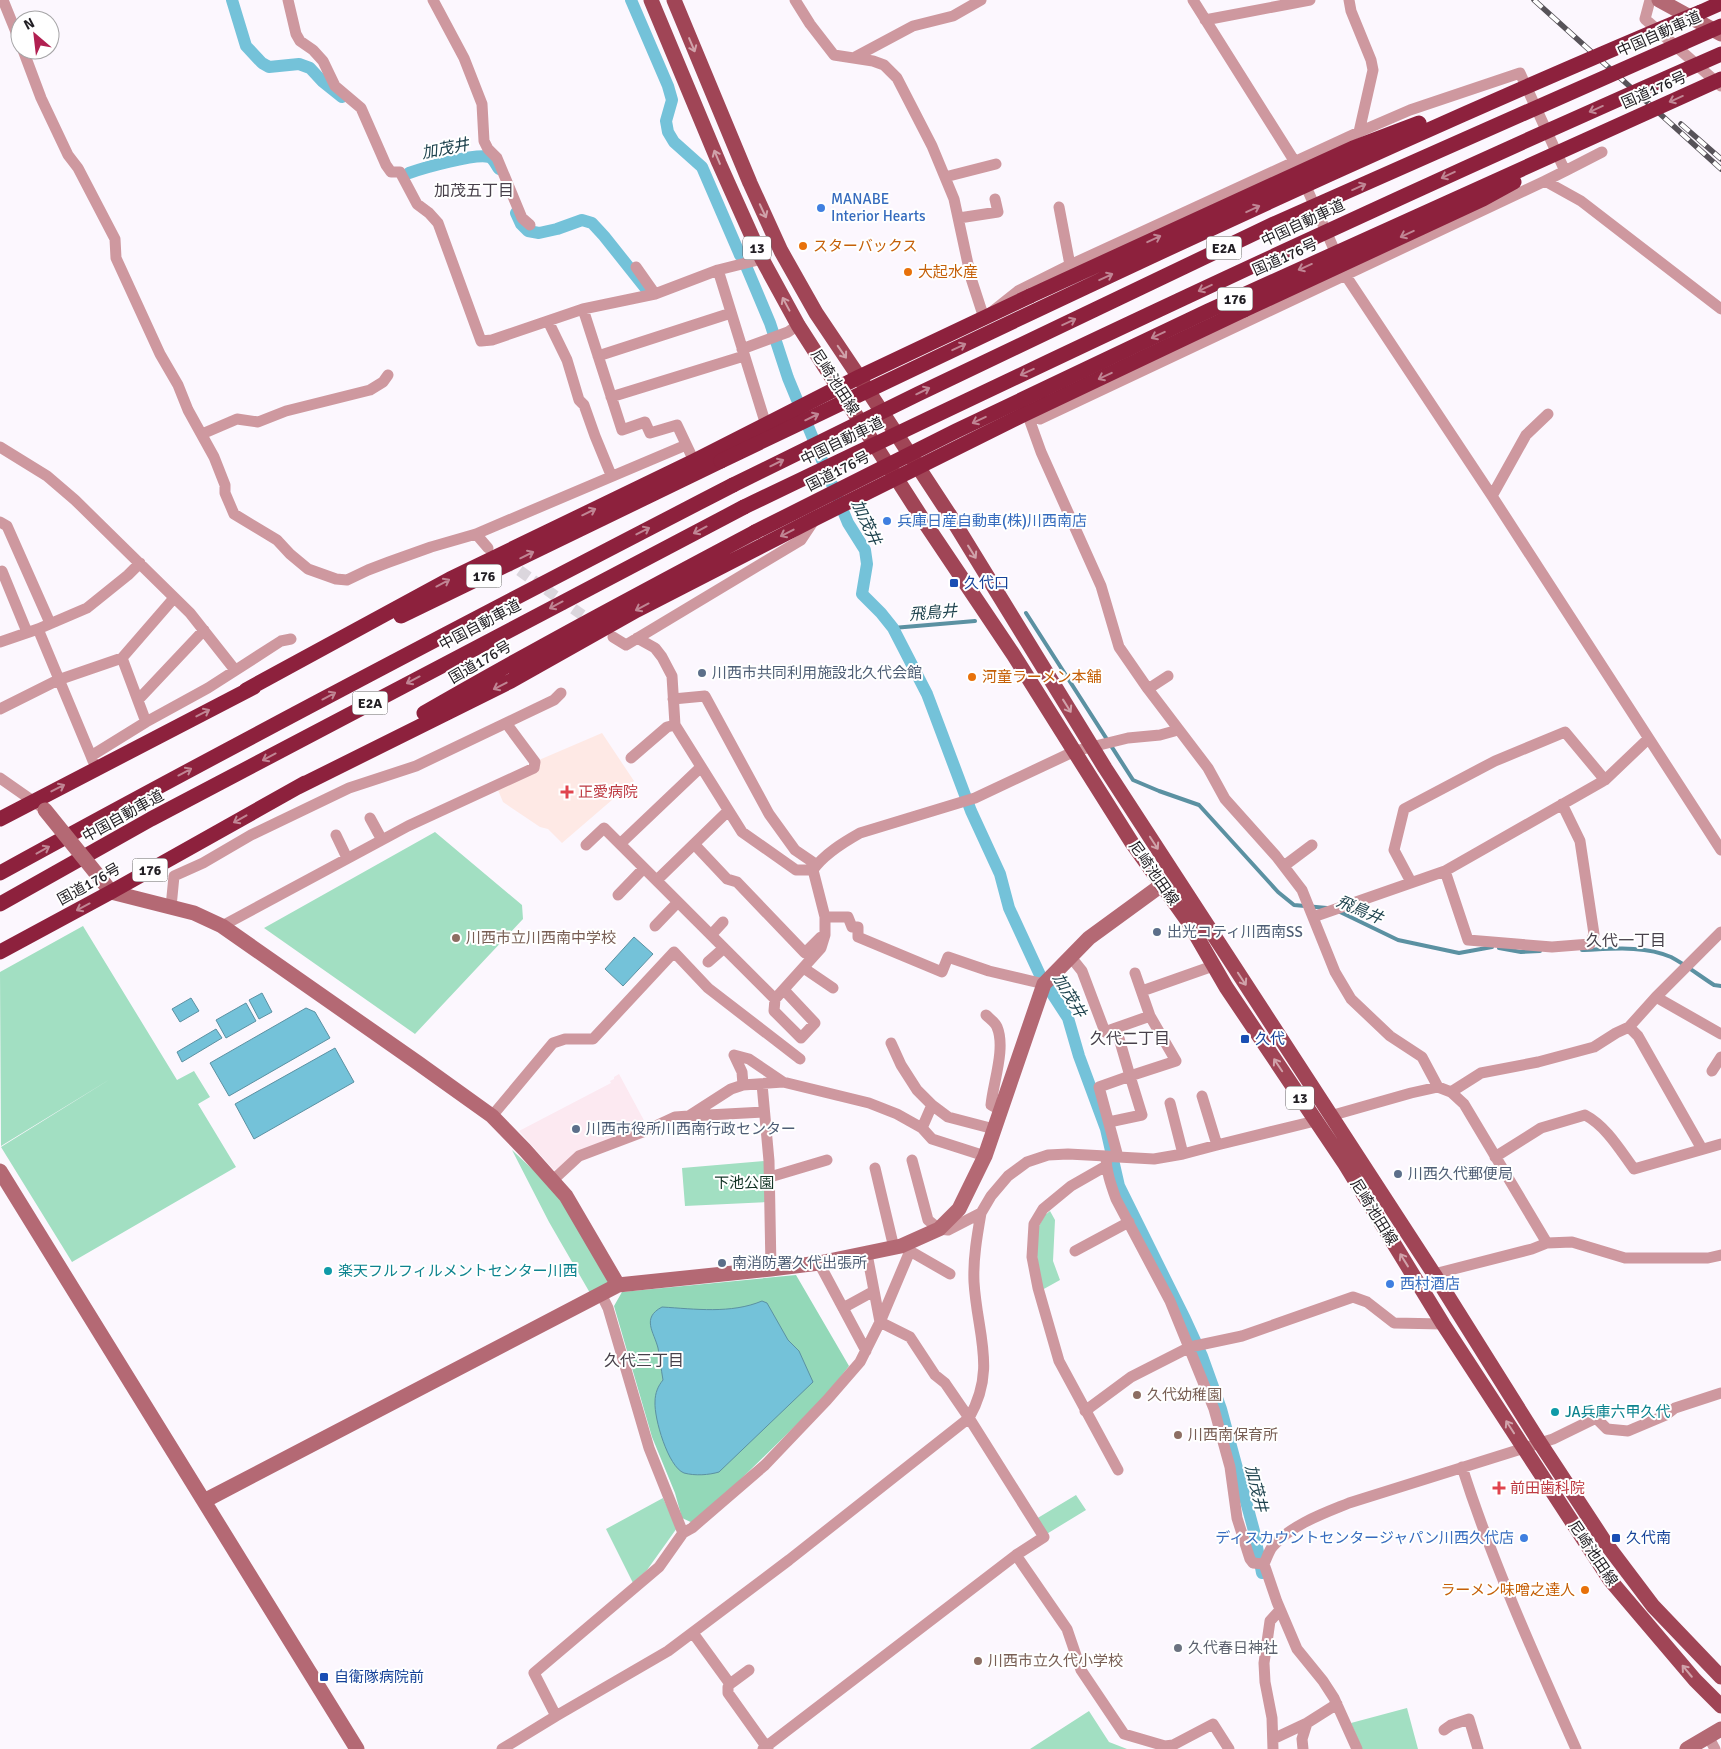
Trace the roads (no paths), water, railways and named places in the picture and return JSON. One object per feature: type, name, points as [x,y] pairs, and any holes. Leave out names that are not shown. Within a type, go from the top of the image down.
[{"type":"highway","name":"176","points":[[0,819],[40,805],[94,762],[1167,248],[1554,73],[1721,3]]},
{"type":"highway","name":"中国自動車道","points":[[0,873],[140,796],[490,610],[733,485],[918,394],[1269,227],[1721,26]]},
{"type":"highway","name":"中国自動車道","points":[[0,904],[160,815],[744,507],[1352,219],[1542,132],[1721,54]]},
{"type":"highway","points":[[246,690],[450,579],[694,461],[859,377],[1030,296],[1353,148],[1554,73]]},
{"type":"highway","name":"国道176号","points":[[0,952],[298,787],[491,675],[755,532],[956,431],[1208,311],[1721,79]]},
{"type":"highway","points":[[298,787],[510,681],[637,610],[1027,412],[1483,199],[1623,123]]},
{"type":"main road","name":"尼崎池田線","points":[[651,0],[762,260],[798,325],[1013,654],[1132,843],[1163,884],[1213,966],[1345,1164],[1444,1324],[1610,1580],[1695,1680],[1721,1706]]},
{"type":"main road","name":"尼崎池田線","points":[[674,0],[750,184],[781,250],[816,313],[949,514],[1092,748],[1434,1274],[1540,1443],[1607,1545],[1653,1606],[1721,1677]]},
{"type":"street","points":[[2,0],[10,19]]},
{"type":"street","points":[[288,0],[296,34],[300,41],[313,50],[323,61],[335,86],[361,108],[386,165],[391,172],[400,172],[416,204],[429,213],[438,223],[481,341],[492,340],[583,309],[655,294],[718,270],[762,260]]},
{"type":"street","points":[[433,0],[464,58],[482,104],[484,141],[488,149],[497,158],[522,218],[530,225]]},
{"type":"street","points":[[795,0],[810,24],[834,55],[873,60],[891,71],[925,130],[954,199],[971,278],[984,318],[1018,291],[1070,265],[1360,132],[1410,110],[1520,73],[1565,171]]},
{"type":"street","points":[[856,57],[913,26],[953,16],[981,0]]},
{"type":"street","points":[[1193,0],[1295,162],[1346,276],[1492,496],[1721,850]]},
{"type":"street","points":[[1205,20],[1310,0]]},
{"type":"street","points":[[1349,0],[1351,11],[1371,60],[1373,70],[1360,132]]},
{"type":"street","points":[[1650,0],[1645,19],[1721,86]]},
{"type":"street","points":[[1659,0],[1721,34]]},
{"type":"street","points":[[27,60],[41,98],[68,155],[78,168],[115,239],[116,258],[126,283],[160,354],[178,385],[188,410],[214,457],[225,485],[224,493],[234,514],[277,540],[308,569],[336,579],[347,580],[431,547],[476,534],[611,475],[686,445]]},
{"type":"street","points":[[1027,412],[1040,419],[1346,276],[1602,152]]},
{"type":"street","points":[[945,176],[996,164]]},
{"type":"street","points":[[1545,181],[1582,200],[1721,309]]},
{"type":"street","points":[[959,218],[998,212],[995,199]]},
{"type":"street","points":[[1059,207],[1070,265]]},
{"type":"street","points":[[636,267],[655,294]]},
{"type":"street","points":[[718,270],[766,425]]},
{"type":"street","points":[[583,309],[622,430],[645,422],[650,433],[677,425],[694,461]]},
{"type":"street","points":[[598,356],[731,313]]},
{"type":"street","points":[[548,321],[567,360],[578,400],[584,405],[611,475]]},
{"type":"street","points":[[611,397],[743,352],[788,332],[798,325]]},
{"type":"street","points":[[202,434],[237,419],[258,422],[286,411],[370,390],[383,382],[388,375]]},
{"type":"street","points":[[1027,412],[1041,452],[1101,586],[1119,647],[1178,730],[1208,768],[1225,799],[1284,866],[1302,890],[1335,972],[1351,999],[1390,1036],[1422,1056],[1438,1088]]},
{"type":"street","points":[[1492,496],[1526,435],[1548,414]]},
{"type":"street","points":[[0,448],[47,476],[75,500],[174,598],[204,630],[236,670]]},
{"type":"street","points":[[613,637],[626,645],[800,540],[816,518]]},
{"type":"street","points":[[0,522],[7,526],[50,623]]},
{"type":"street","points":[[476,534],[488,548]]},
{"type":"street","points":[[1,637],[33,631],[88,608],[140,563]]},
{"type":"street","points":[[2,571],[58,680],[94,762],[146,722],[208,688],[281,641],[291,640]]},
{"type":"street","points":[[349,588],[359,574]]},
{"type":"street","points":[[0,709],[58,680],[122,658],[174,598]]},
{"type":"street","points":[[138,700],[204,630]]},
{"type":"street","points":[[637,638],[654,648],[662,657],[672,676],[675,725],[742,832],[796,870],[815,867],[844,842],[860,832],[974,798],[1074,751],[1128,738],[1160,735],[1178,730]]},
{"type":"street","points":[[122,658],[146,722]]},
{"type":"street","points":[[1148,689],[1168,676]]},
{"type":"street","points":[[171,907],[174,876],[203,863],[251,835],[349,788],[416,766],[554,700],[561,693]]},
{"type":"street","points":[[674,699],[705,696],[769,814],[795,850],[815,867],[825,917],[824,938],[821,948],[775,1000],[774,1011],[801,1038],[815,1023],[784,990]]},
{"type":"street","points":[[222,926],[408,826],[534,768],[535,762],[506,723]]},
{"type":"street","points":[[631,758],[667,727],[675,725]]},
{"type":"street","points":[[1411,882],[1394,850],[1404,809],[1495,760],[1565,732],[1605,780]]},
{"type":"street","points":[[1313,917],[1445,871],[1605,780],[1648,739]]},
{"type":"street","points":[[620,844],[676,796],[702,767]]},
{"type":"street","points":[[0,778],[40,805],[111,892],[194,913],[222,926],[492,1116],[566,1196],[618,1285]]},
{"type":"street","points":[[1445,871],[1468,940],[1552,947],[1590,944],[1594,934],[1580,841],[1562,804]]},
{"type":"street","points":[[657,880],[728,811]]},
{"type":"street","points":[[370,818],[382,840]]},
{"type":"street","points":[[586,845],[600,825],[775,1000]]},
{"type":"street","points":[[336,835],[348,858]]},
{"type":"street","points":[[694,844],[726,879],[737,882],[805,953],[821,937],[824,938]]},
{"type":"street","points":[[1284,866],[1312,846]]},
{"type":"street","points":[[618,895],[644,868]]},
{"type":"street","points":[[204,1500],[618,1285],[771,1269],[902,1249],[939,1229],[959,1209],[985,1156],[1044,984],[1089,938],[1163,884],[1177,878]]},
{"type":"street","points":[[655,926],[678,902]]},
{"type":"street","points":[[825,917],[848,917],[852,927],[858,927],[858,937],[942,972],[948,957],[988,971],[1044,984]]},
{"type":"street","points":[[711,935],[723,922]]},
{"type":"street","points":[[1451,1092],[1480,1074],[1538,1062],[1594,1047],[1616,1033],[1630,1027],[1656,997],[1721,932]]},
{"type":"street","points":[[708,962],[724,948]]},
{"type":"street","points":[[492,1116],[553,1043],[565,1039],[594,1039],[674,952],[708,988],[800,1059]]},
{"type":"street","points":[[1070,956],[1082,971],[1105,1032],[1150,1016]]},
{"type":"street","points":[[1142,991],[1213,966]]},
{"type":"street","points":[[804,967],[833,988]]},
{"type":"street","points":[[1135,973],[1150,1016],[1176,1061],[1099,1087],[1109,1122],[1110,1160],[1116,1199],[1170,1302],[1190,1347],[1214,1409],[1230,1467],[1237,1518],[1250,1559],[1253,1563],[1264,1564]]},
{"type":"street","points":[[1656,997],[1721,1034]]},
{"type":"street","points":[[986,1015],[996,1025],[1000,1038],[991,1106],[1000,1110]]},
{"type":"street","points":[[1630,1027],[1638,1036],[1702,1149]]},
{"type":"street","points":[[1109,1122],[1142,1115],[1116,1028]]},
{"type":"street","points":[[891,1043],[901,1065],[916,1090],[932,1105],[948,1117],[994,1129]]},
{"type":"street","points":[[743,1085],[742,1072],[734,1055],[749,1059],[783,1082]]},
{"type":"street","points":[[1712,1071],[1721,1057]]},
{"type":"street","points":[[690,1116],[731,1089],[743,1085],[783,1082],[869,1103],[897,1114],[922,1128],[932,1139],[985,1156]]},
{"type":"street","points":[[762,1084],[770,1177],[771,1269]]},
{"type":"street","points":[[1330,1116],[1411,1093],[1438,1088],[1451,1092],[1464,1104],[1547,1243]]},
{"type":"street","points":[[1202,1096],[1217,1145]]},
{"type":"street","points":[[1170,1103],[1183,1154]]},
{"type":"street","points":[[922,1128],[932,1105]]},
{"type":"street","points":[[552,1180],[579,1156],[645,1131],[675,1117],[764,1112]]},
{"type":"street","points":[[1495,1157],[1541,1128],[1585,1115],[1593,1119],[1610,1137],[1634,1169],[1721,1144]]},
{"type":"street","points":[[502,1749],[668,1651],[790,1560],[969,1418],[978,1402],[984,1379],[984,1354],[974,1282],[976,1242],[981,1213],[991,1196],[1008,1176],[1027,1162],[1048,1155],[1068,1154],[1110,1160],[1154,1159],[1183,1154],[1315,1121]]},
{"type":"street","points":[[770,1177],[827,1160]]},
{"type":"street","points":[[912,1160],[928,1220],[939,1229],[948,1230],[981,1213]]},
{"type":"street","points":[[1110,1160],[1071,1186],[1043,1209],[1034,1224],[1032,1257],[1038,1288],[1059,1361],[1118,1470]]},
{"type":"street","points":[[556,1716],[534,1673],[659,1566],[683,1533],[692,1528],[765,1464],[827,1400],[860,1362],[880,1322],[902,1249],[875,1168]]},
{"type":"street","points":[[0,1171],[357,1749]]},
{"type":"street","points":[[1075,1251],[1129,1222]]},
{"type":"street","points":[[1434,1274],[1532,1249],[1547,1243],[1572,1242],[1625,1258],[1708,1258],[1721,1255]]},
{"type":"street","points":[[902,1249],[950,1274]]},
{"type":"street","points":[[866,1254],[880,1322]]},
{"type":"street","points":[[819,1262],[866,1351]]},
{"type":"street","points":[[843,1308],[874,1291]]},
{"type":"street","points":[[601,1294],[608,1308],[650,1448],[683,1533]]},
{"type":"street","points":[[1085,1411],[1131,1377],[1190,1347],[1242,1336],[1353,1297],[1367,1302],[1394,1323],[1444,1324]]},
{"type":"street","points":[[748,1670],[730,1684],[728,1693],[766,1748],[1016,1555],[1044,1537],[969,1418],[944,1383],[935,1375],[910,1337],[880,1322]]},
{"type":"street","points":[[1358,1749],[1337,1704],[1323,1681],[1297,1649],[1280,1610],[1264,1564],[1272,1547],[1295,1527],[1318,1515],[1553,1440],[1596,1418],[1607,1429],[1628,1431],[1666,1415],[1675,1408],[1721,1393]]},
{"type":"street","points":[[1462,1468],[1475,1509],[1533,1654],[1576,1749]]},
{"type":"street","points":[[1016,1555],[1068,1629],[1081,1670],[1124,1734],[1165,1746],[1173,1744],[1213,1724],[1229,1749]]},
{"type":"street","points":[[1280,1610],[1270,1621],[1264,1663],[1265,1682],[1270,1703],[1273,1744],[1337,1704]]},
{"type":"street","points":[[693,1633],[730,1684]]},
{"type":"street","points":[[1444,1730],[1451,1725],[1469,1719],[1478,1749]]},
{"type":"street","points":[[1303,1749],[1302,1739],[1307,1723]]},
{"type":"street","points":[[1688,1749],[1715,1738]]},
{"type":"water","points":[[634,937],[653,954],[623,986],[605,969]]},
{"type":"water","points":[[262,993],[272,1012],[259,1019],[249,1000]]},
{"type":"water","points":[[191,998],[199,1011],[180,1022],[172,1009]]},
{"type":"water","points":[[246,1003],[256,1021],[226,1038],[216,1020]]},
{"type":"water","points":[[306,1008],[315,1012],[330,1038],[229,1096],[210,1063]]},
{"type":"water","points":[[216,1029],[222,1038],[182,1062],[177,1052]]},
{"type":"water","points":[[335,1048],[354,1082],[254,1139],[235,1104]]},
{"type":"water","points":[[762,1301],[767,1303],[788,1340],[799,1351],[813,1382],[719,1472],[702,1475],[684,1473],[678,1469],[668,1452],[657,1419],[655,1402],[658,1387],[663,1380],[658,1348],[650,1321],[652,1316],[662,1307],[725,1309],[738,1308]]},
{"type":"waterway","name":"加茂井","points":[[232,0],[246,46],[262,63],[269,67],[299,64],[310,68],[322,81],[342,97]]},
{"type":"waterway","name":"加茂井","points":[[631,0],[668,86],[672,100],[666,121],[668,132],[674,142],[702,167],[740,255]]},
{"type":"waterway","name":"加茂井","points":[[409,173],[449,162],[482,156],[491,158],[499,169]]},
{"type":"waterway","name":"加茂井","points":[[516,213],[521,224],[528,231],[539,233],[582,220],[592,223],[647,290]]},
{"type":"waterway","name":"加茂井","points":[[746,266],[770,323],[788,378],[848,523],[865,550],[867,564],[862,594],[893,628],[927,694],[971,811],[1000,874],[1009,908],[1040,975],[1068,1018],[1079,1056],[1106,1129],[1119,1186],[1202,1356],[1221,1409],[1254,1531],[1262,1573]]},
{"type":"waterway","name":"飛鳥井","points":[[1026,613],[1133,780],[1199,805],[1278,892],[1294,905],[1327,908]]},
{"type":"waterway","name":"飛鳥井","points":[[893,628],[975,621]]},
{"type":"waterway","name":"飛鳥井","points":[[1338,911],[1398,940],[1459,953],[1492,947]]},
{"type":"waterway","name":"飛鳥井","points":[[1499,948],[1521,952],[1540,951]]},
{"type":"waterway","name":"飛鳥井","points":[[1582,950],[1638,949],[1661,953],[1677,960],[1714,985],[1721,986]]},
{"type":"tunnel","points":[[506,561],[595,624]]},
{"type":"railway","points":[[1534,0],[1721,169]]},
{"type":"railway","points":[[1681,124],[1721,159]]},
{"type":"place","name":"MANABE Interior Hearts","points":[[821,208]]},
{"type":"place","name":"スターバックス","points":[[803,246]]},
{"type":"place","name":"大起水産","points":[[908,272]]},
{"type":"place","name":"兵庫日産自動車(株)川西南店","points":[[887,521]]},
{"type":"place","name":"久代口","points":[[954,583]]},
{"type":"place","name":"川西市共同利用施設北久代会館","points":[[702,673]]},
{"type":"place","name":"河童ラーメン本舗","points":[[972,677]]},
{"type":"place","name":"正愛病院","points":[[567,792]]},
{"type":"place","name":"出光コティ川西南SS","points":[[1157,932]]},
{"type":"place","name":"川西市立川西南中学校","points":[[456,938]]},
{"type":"place","name":"久代","points":[[1245,1039]]},
{"type":"place","name":"川西市役所川西南行政センター","points":[[576,1129]]},
{"type":"place","name":"川西久代郵便局","points":[[1398,1174]]},
{"type":"place","name":"南消防署久代出張所","points":[[722,1263]]},
{"type":"place","name":"楽天フルフィルメントセンター川西","points":[[328,1271]]},
{"type":"place","name":"西村酒店","points":[[1390,1284]]},
{"type":"place","name":"久代幼稚園","points":[[1137,1395]]},
{"type":"place","name":"JA兵庫六甲久代","points":[[1555,1412]]},
{"type":"place","name":"川西南保育所","points":[[1178,1435]]},
{"type":"place","name":"前田歯科院","points":[[1499,1488]]},
{"type":"place","name":"ディスカウントセンタージャパン川西久代店","points":[[1524,1538]]},
{"type":"place","name":"久代南","points":[[1616,1538]]},
{"type":"place","name":"ラーメン味噌之達人","points":[[1585,1590]]},
{"type":"place","name":"久代春日神社","points":[[1178,1648]]},
{"type":"place","name":"川西市立久代小学校","points":[[978,1661]]},
{"type":"place","name":"自衛隊病院前","points":[[324,1677]]},
{"type":"district","name":"加茂五丁目","points":[[474,190]]},
{"type":"district","name":"久代一丁目","points":[[1626,940]]},
{"type":"district","name":"久代二丁目","points":[[1130,1038]]},
{"type":"district","name":"久代三丁目","points":[[644,1360]]},
{"type":"park label","name":"下池公園","points":[[744,1183]]}]
